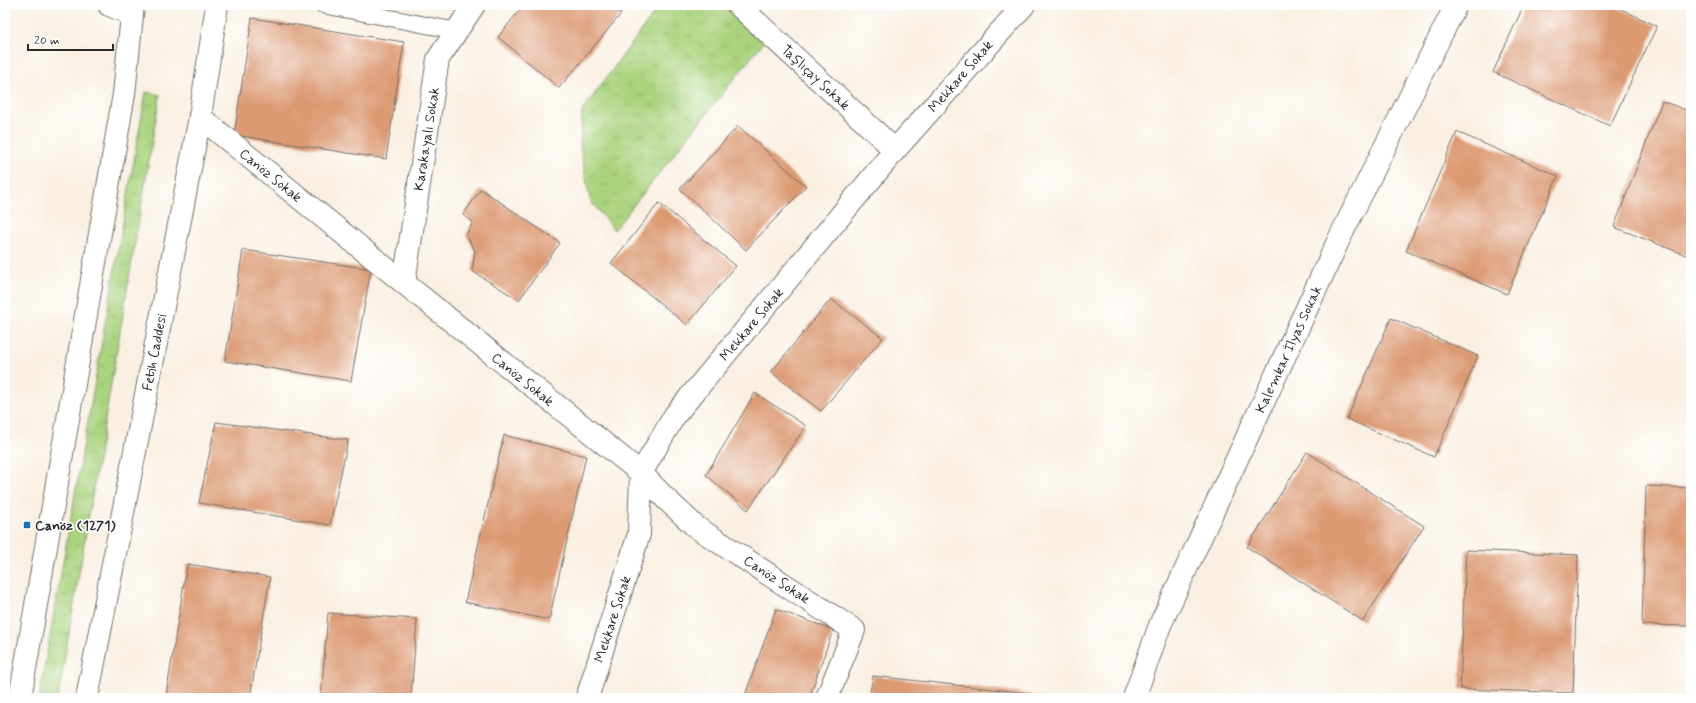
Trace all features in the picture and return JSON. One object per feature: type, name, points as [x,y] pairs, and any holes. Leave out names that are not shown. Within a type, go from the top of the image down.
[{"type":"street","points":[[20,698],[124,94],[132,10],[109,5]]},
{"type":"street","name":"Fetih Caddesi","points":[[87,698],[200,117],[217,5]]},
{"type":"street","name":"Karakayalı Sokak","points":[[404,283],[438,59],[474,5]]},
{"type":"street","name":"Taşlıçay Sokak","points":[[738,5],[895,150]]},
{"type":"street","name":"Mekkare Sokak","points":[[587,698],[639,534],[641,473],[675,415],[895,150],[1024,5]]},
{"type":"street","name":"Kalemkar İlyas Sokak","points":[[1134,698],[1163,618],[1339,239],[1456,5]]},
{"type":"street","name":"Canöz Sokak","points":[[200,117],[641,473],[666,500],[696,527],[854,630],[827,698]]},
{"type":"lane","points":[[323,5],[457,31]]},
{"type":"green space","points":[[660,5],[725,5],[766,39],[614,230],[590,200],[580,147],[582,111]]},
{"type":"green space","points":[[146,92],[160,95],[58,698],[39,698]]},
{"type":"building","points":[[524,5],[609,5],[621,14],[559,88],[498,37]]},
{"type":"building","points":[[1524,5],[1612,5],[1657,26],[1610,126],[1493,72]]},
{"type":"building","points":[[252,18],[404,42],[386,159],[234,135]]},
{"type":"building","points":[[1662,101],[1691,112],[1691,257],[1614,227]]},
{"type":"building","points":[[738,126],[806,186],[746,250],[680,189]]},
{"type":"building","points":[[1457,132],[1558,176],[1507,294],[1406,251]]},
{"type":"building","points":[[481,189],[560,243],[519,300],[472,271],[475,251],[466,235],[473,222],[463,215]]},
{"type":"building","points":[[659,203],[736,266],[687,325],[611,263]]},
{"type":"building","points":[[243,250],[371,269],[351,381],[225,361]]},
{"type":"building","points":[[831,299],[883,338],[821,411],[771,372]]},
{"type":"building","points":[[1391,318],[1478,356],[1434,457],[1347,419]]},
{"type":"building","points":[[755,393],[806,426],[748,510],[706,475]]},
{"type":"building","points":[[216,422],[348,440],[330,525],[199,503]]},
{"type":"building","points":[[504,435],[586,456],[549,620],[465,602]]},
{"type":"building","points":[[1307,452],[1424,526],[1363,621],[1247,547]]},
{"type":"building","points":[[1646,486],[1691,488],[1691,626],[1642,625]]},
{"type":"building","points":[[1466,550],[1578,555],[1573,693],[1460,689]]},
{"type":"building","points":[[187,564],[270,577],[250,698],[177,698],[166,696]]},
{"type":"building","points":[[776,609],[833,630],[809,698],[744,698]]},
{"type":"building","points":[[328,613],[417,619],[411,698],[321,698]]},
{"type":"building","points":[[873,676],[1020,692],[1048,698],[869,698]]},
{"type":"place","name":"Canöz (1271)","points":[[27,525]]}]
